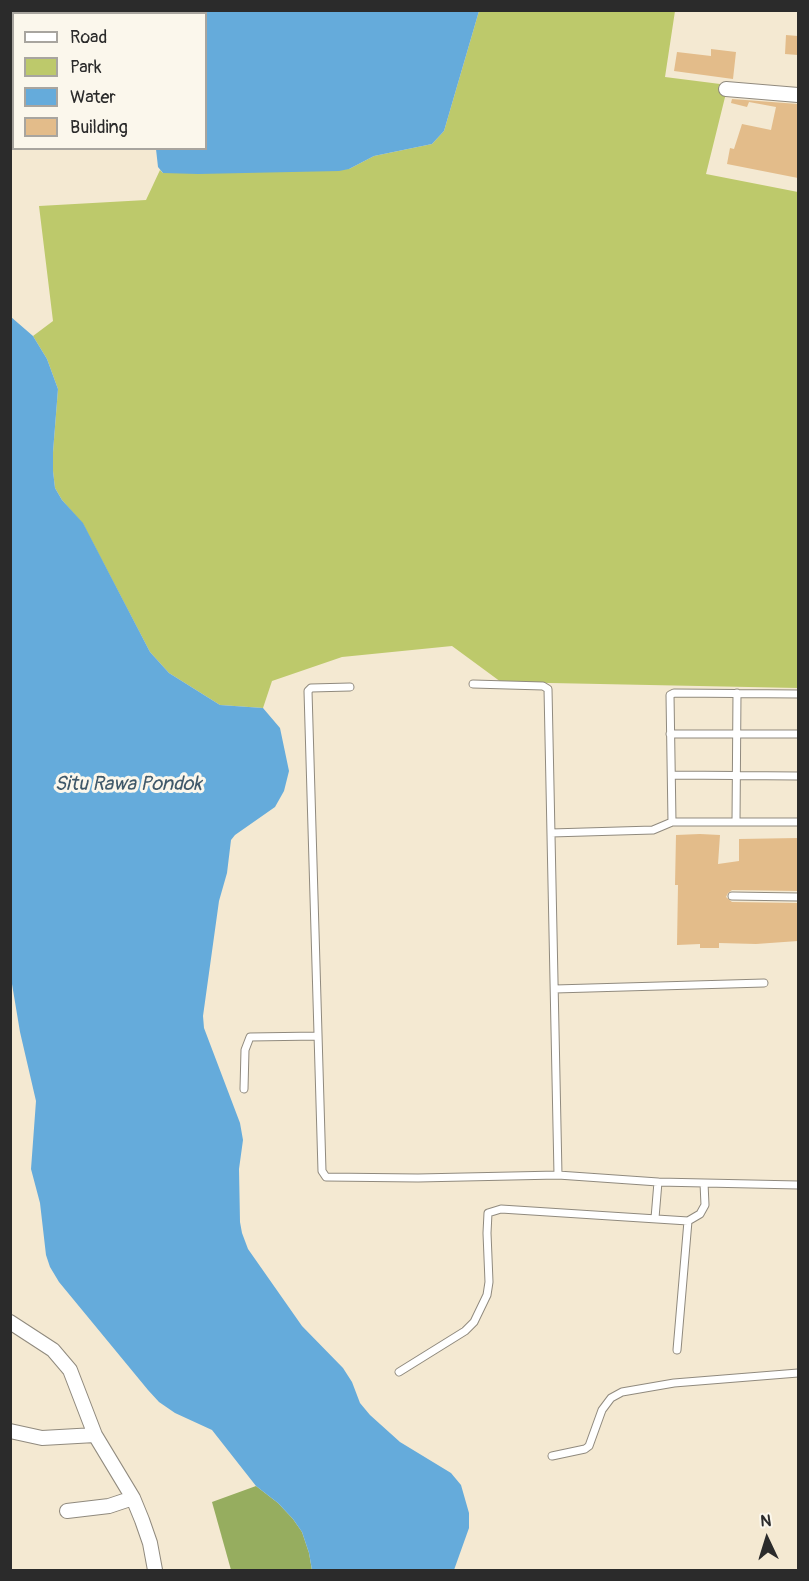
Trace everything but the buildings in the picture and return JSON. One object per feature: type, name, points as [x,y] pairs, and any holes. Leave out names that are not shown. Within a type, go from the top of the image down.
[{"type":"street","points":[[726,89],[798,95]]},
{"type":"street","points":[[10,1322],[53,1350],[70,1370],[95,1436],[133,1498],[150,1542],[155,1570]]},
{"type":"street","points":[[10,1431],[42,1438],[95,1436]]},
{"type":"street","points":[[67,1511],[109,1506],[133,1498]]},
{"type":"lane","points":[[473,684],[543,686],[548,689],[558,1176]]},
{"type":"lane","points":[[350,687],[311,687],[308,691],[322,1170],[326,1177],[558,1176],[658,1182],[798,1185]]},
{"type":"lane","points":[[736,822],[737,693]]},
{"type":"lane","points":[[672,822],[669,698],[671,694],[798,694]]},
{"type":"lane","points":[[670,734],[798,734]]},
{"type":"lane","points":[[672,775],[798,776]]},
{"type":"lane","points":[[551,833],[653,830],[672,822],[798,822]]},
{"type":"lane","points":[[732,896],[798,897]]},
{"type":"lane","points":[[555,989],[764,983]]},
{"type":"lane","points":[[244,1089],[245,1050],[250,1036],[318,1036]]},
{"type":"lane","points":[[656,1218],[658,1182]]},
{"type":"lane","points":[[399,1372],[465,1331],[474,1322],[487,1295],[489,1282],[488,1213],[501,1209],[688,1221],[700,1214],[705,1205],[704,1183]]},
{"type":"lane","points":[[677,1350],[688,1221]]},
{"type":"lane","points":[[552,1456],[585,1449],[589,1446],[602,1410],[611,1398],[622,1392],[674,1383],[798,1373]]},
{"type":"green space","points":[[479,11],[675,11],[665,77],[728,85],[706,174],[798,192],[798,688],[501,682],[452,646],[342,657],[272,681],[263,708],[220,705],[169,673],[150,652],[83,524],[62,500],[55,488],[53,452],[58,389],[47,359],[33,336],[53,321],[39,206],[146,200],[160,170],[163,173],[349,169],[374,156],[432,144],[444,131]]},
{"type":"green space","points":[[256,1486],[278,1503],[302,1532],[312,1570],[231,1570],[212,1502]]},
{"type":"water","points":[[13,10],[479,11],[444,131],[432,144],[374,156],[349,169],[339,171],[198,174],[163,173],[158,167],[156,150],[207,150],[207,12],[14,12]]},
{"type":"water","name":"Situ Rawa Pondok","points":[[11,317],[33,336],[47,359],[58,389],[53,452],[55,488],[62,500],[83,523],[150,652],[169,673],[220,705],[263,708],[280,728],[289,771],[284,791],[275,807],[231,840],[227,873],[219,901],[203,1016],[204,1028],[240,1123],[243,1140],[239,1169],[242,1233],[248,1249],[302,1326],[343,1368],[352,1382],[360,1403],[370,1415],[400,1442],[451,1473],[461,1485],[469,1513],[469,1528],[454,1570],[312,1570],[302,1532],[293,1519],[278,1503],[256,1486],[212,1430],[175,1413],[159,1402],[59,1282],[50,1267],[46,1255],[40,1203],[31,1169],[36,1101],[20,1032],[10,972]]}]
